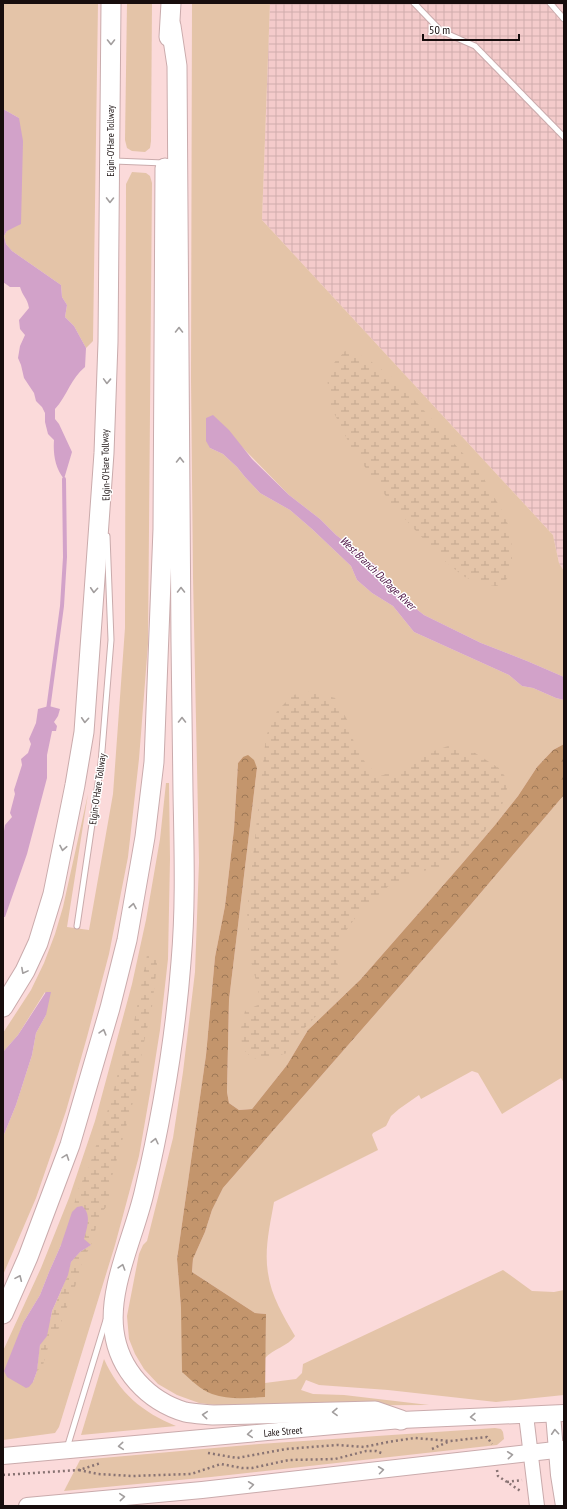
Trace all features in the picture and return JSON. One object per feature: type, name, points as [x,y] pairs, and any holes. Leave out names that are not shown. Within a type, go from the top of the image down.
[{"type":"highway","name":"Elgin-O'Hare Tollway","points":[[104,453],[108,334],[111,3]]},
{"type":"highway","points":[[3,1314],[28,1257],[70,1145],[110,1008],[125,948],[145,837],[154,762],[163,529],[166,66],[171,26],[171,3]]},
{"type":"highway","points":[[171,26],[177,66],[182,759],[185,902],[174,1044],[162,1110],[143,1198],[114,1295],[114,1331],[120,1356],[132,1377],[146,1392],[167,1405],[188,1413],[213,1415],[375,1411],[401,1420]]},
{"type":"highway","points":[[3,1007],[25,971],[38,943],[53,894],[75,786],[84,732],[104,453]]},
{"type":"main road","name":"Lake Street","points":[[3,1456],[401,1420],[559,1414]]},
{"type":"main road","points":[[559,1414],[563,1506]]},
{"type":"main road","points":[[526,1415],[537,1506]]},
{"type":"main road","points":[[27,1506],[202,1490],[560,1450]]},
{"type":"lane","points":[[414,3],[441,31],[475,46],[564,137]]},
{"type":"lane","points":[[550,3],[564,19]]},
{"type":"lane","points":[[110,161],[165,163]]},
{"type":"lane","name":"Elgin-O'Hare Tollway","points":[[104,453],[106,508]]},
{"type":"lane","name":"Elgin-O'Hare Tollway","points":[[77,926],[101,763],[110,647],[107,531]]},
{"type":"lane","points":[[66,1451],[114,1295]]},
{"type":"path","points":[[208,1453],[237,1458],[286,1449],[337,1445],[364,1447],[416,1438],[450,1441],[487,1437],[494,1446]]},
{"type":"path","points":[[426,1450],[450,1441]]},
{"type":"path","points":[[3,1475],[79,1470],[98,1474],[132,1476],[191,1474],[221,1464],[246,1469],[288,1460],[335,1459],[366,1451],[390,1455]]},
{"type":"path","points":[[79,1470],[94,1464],[108,1462]]},
{"type":"path","points":[[496,1469],[498,1476],[523,1492],[523,1499]]},
{"type":"path","points":[[507,1482],[521,1480]]},
{"type":"shaded area","points":[[270,3],[564,3],[564,571],[559,563],[553,535],[262,220]]},
{"type":"green space","points":[[3,3],[98,3],[93,341],[86,348],[74,326],[65,317],[67,305],[62,297],[61,285],[12,251],[6,244],[4,236],[7,231],[19,118],[3,109]]},
{"type":"green space","points":[[127,3],[152,3],[151,141],[150,148],[145,152],[132,151],[127,148],[125,140]]},
{"type":"green space","points":[[192,3],[270,3],[262,220],[553,535],[559,563],[564,571],[564,677],[481,643],[424,615],[392,590],[375,565],[336,535],[320,519],[289,495],[242,447],[210,448],[223,454],[237,467],[260,493],[290,510],[312,529],[351,566],[357,580],[372,593],[393,606],[414,632],[509,675],[522,686],[533,688],[564,700],[564,744],[553,750],[537,767],[518,796],[495,825],[360,980],[308,1030],[287,1065],[252,1109],[239,1110],[229,1103],[227,1092],[229,1000],[257,768],[243,757],[238,763],[234,829],[225,906],[215,957],[206,1055],[177,1259],[181,1308],[264,1397],[265,1383],[296,1379],[302,1373],[303,1364],[503,1270],[532,1291],[554,1292],[564,1290],[564,1395],[496,1402],[388,1390],[319,1385],[306,1380],[301,1390],[313,1394],[344,1395],[429,1405],[225,1406],[199,1403],[177,1395],[158,1384],[144,1369],[135,1354],[129,1339],[127,1316],[139,1254],[143,1245],[147,1241],[173,1138],[183,1072],[195,972],[199,862],[193,577],[191,379]]},
{"type":"green space","points":[[132,172],[146,173],[150,176],[152,183],[148,644],[139,759],[128,857],[109,954],[66,1111],[36,1198],[3,1275],[3,1137],[16,1105],[32,1055],[36,1033],[46,1015],[45,992],[18,1035],[3,1052],[3,1033],[31,990],[44,963],[55,934],[63,907],[88,794],[67,927],[89,930],[113,794],[125,628],[126,184]]},
{"type":"green space","points":[[345,351],[365,357],[398,382],[480,472],[501,509],[511,531],[512,560],[507,579],[497,586],[480,584],[463,576],[440,557],[393,506],[352,449],[330,405],[327,377],[334,363]]},
{"type":"green space","points":[[313,691],[335,698],[349,723],[355,747],[367,765],[380,776],[396,771],[417,757],[448,746],[475,753],[499,768],[509,782],[500,812],[472,847],[448,866],[418,872],[390,885],[361,910],[343,935],[336,959],[342,979],[338,993],[299,1034],[287,1053],[267,1059],[252,1058],[242,1048],[241,1028],[245,1011],[260,1004],[258,988],[250,958],[247,912],[266,736],[277,711],[293,695]]},
{"type":"green space","points":[[564,744],[564,795],[455,923],[223,1188],[212,1210],[205,1232],[193,1259],[192,1272],[255,1313],[266,1314],[265,1397],[231,1398],[218,1396],[204,1390],[182,1372],[181,1308],[177,1259],[206,1055],[215,957],[225,906],[234,829],[238,763],[243,757],[248,755],[254,760],[257,768],[229,1000],[227,1092],[229,1103],[239,1110],[252,1109],[287,1065],[308,1030],[360,980],[495,825],[518,796],[537,767],[553,750]]},
{"type":"green space","points":[[166,783],[169,783],[170,859],[168,959],[160,1030],[139,1156],[115,1245],[59,1427],[55,1433],[3,1440],[3,1351],[41,1268],[69,1198],[95,1121],[132,984],[146,920],[160,839]],"holes":[[[61,1245],[91,1245],[80,1252],[71,1262],[62,1290],[40,1345],[37,1371],[33,1382],[16,1343],[23,1323],[40,1295]]]},
{"type":"green space","points":[[564,795],[564,1083],[561,1078],[502,1114],[478,1073],[472,1071],[421,1099],[419,1095],[399,1109],[391,1116],[386,1126],[373,1133],[372,1135],[378,1150],[274,1202],[267,1246],[268,1273],[275,1298],[282,1314],[295,1336],[265,1358],[266,1314],[255,1313],[192,1272],[193,1259],[205,1232],[212,1210],[223,1188],[455,923]]},
{"type":"green space","points":[[151,951],[157,955],[157,965],[152,1007],[142,1051],[137,1088],[108,1191],[110,1196],[108,1205],[100,1214],[91,1245],[84,1239],[88,1225],[77,1207],[72,1212],[78,1190],[89,1167],[112,1097],[123,1052],[131,1038],[147,955]]},
{"type":"green space","points":[[91,1245],[82,1262],[76,1284],[58,1330],[49,1344],[43,1365],[37,1371],[40,1345],[47,1336],[52,1311],[68,1275],[71,1262],[80,1252]]},
{"type":"green space","points":[[104,1359],[117,1382],[133,1400],[142,1408],[176,1426],[81,1435]]},
{"type":"green space","points":[[495,1428],[501,1429],[504,1439],[497,1445],[211,1477],[64,1491],[80,1460],[259,1444]]},
{"type":"water","points":[[3,109],[19,118],[23,141],[21,224],[7,231],[4,236],[6,244],[12,251],[61,285],[62,297],[67,305],[65,317],[74,326],[86,348],[85,367],[76,376],[55,409],[55,419],[59,424],[72,452],[64,479],[57,466],[54,456],[54,440],[48,434],[45,422],[45,413],[36,401],[34,393],[24,378],[18,358],[20,346],[25,335],[20,329],[19,320],[29,308],[28,304],[20,287],[10,287],[3,282]]},
{"type":"water","name":"West Branch DuPage River","points":[[213,415],[229,430],[252,459],[289,495],[320,519],[336,535],[375,565],[392,590],[424,615],[481,643],[564,677],[564,700],[533,688],[522,686],[509,675],[414,632],[393,606],[372,593],[357,580],[351,566],[312,529],[290,510],[260,493],[237,467],[223,454],[210,448],[206,441],[206,418]]},
{"type":"water","points":[[49,706],[60,709],[54,722],[57,726],[56,731],[52,731],[47,755],[47,778],[27,854],[5,917],[3,917],[3,837],[5,825],[12,817],[10,813],[15,794],[14,790],[22,765],[21,759],[28,753],[31,744],[29,739],[36,723],[38,709]]},
{"type":"water","points":[[46,992],[51,992],[46,1015],[36,1033],[32,1055],[16,1105],[3,1137],[3,1052],[18,1035]]},
{"type":"water","points":[[82,1206],[88,1217],[84,1239],[91,1245],[80,1252],[71,1262],[68,1275],[52,1311],[47,1336],[40,1345],[37,1371],[33,1382],[26,1388],[7,1377],[4,1371],[23,1323],[40,1295],[61,1245],[72,1212],[77,1207]]},
{"type":"waterway","points":[[48,710],[62,606],[65,557],[64,479]]}]
